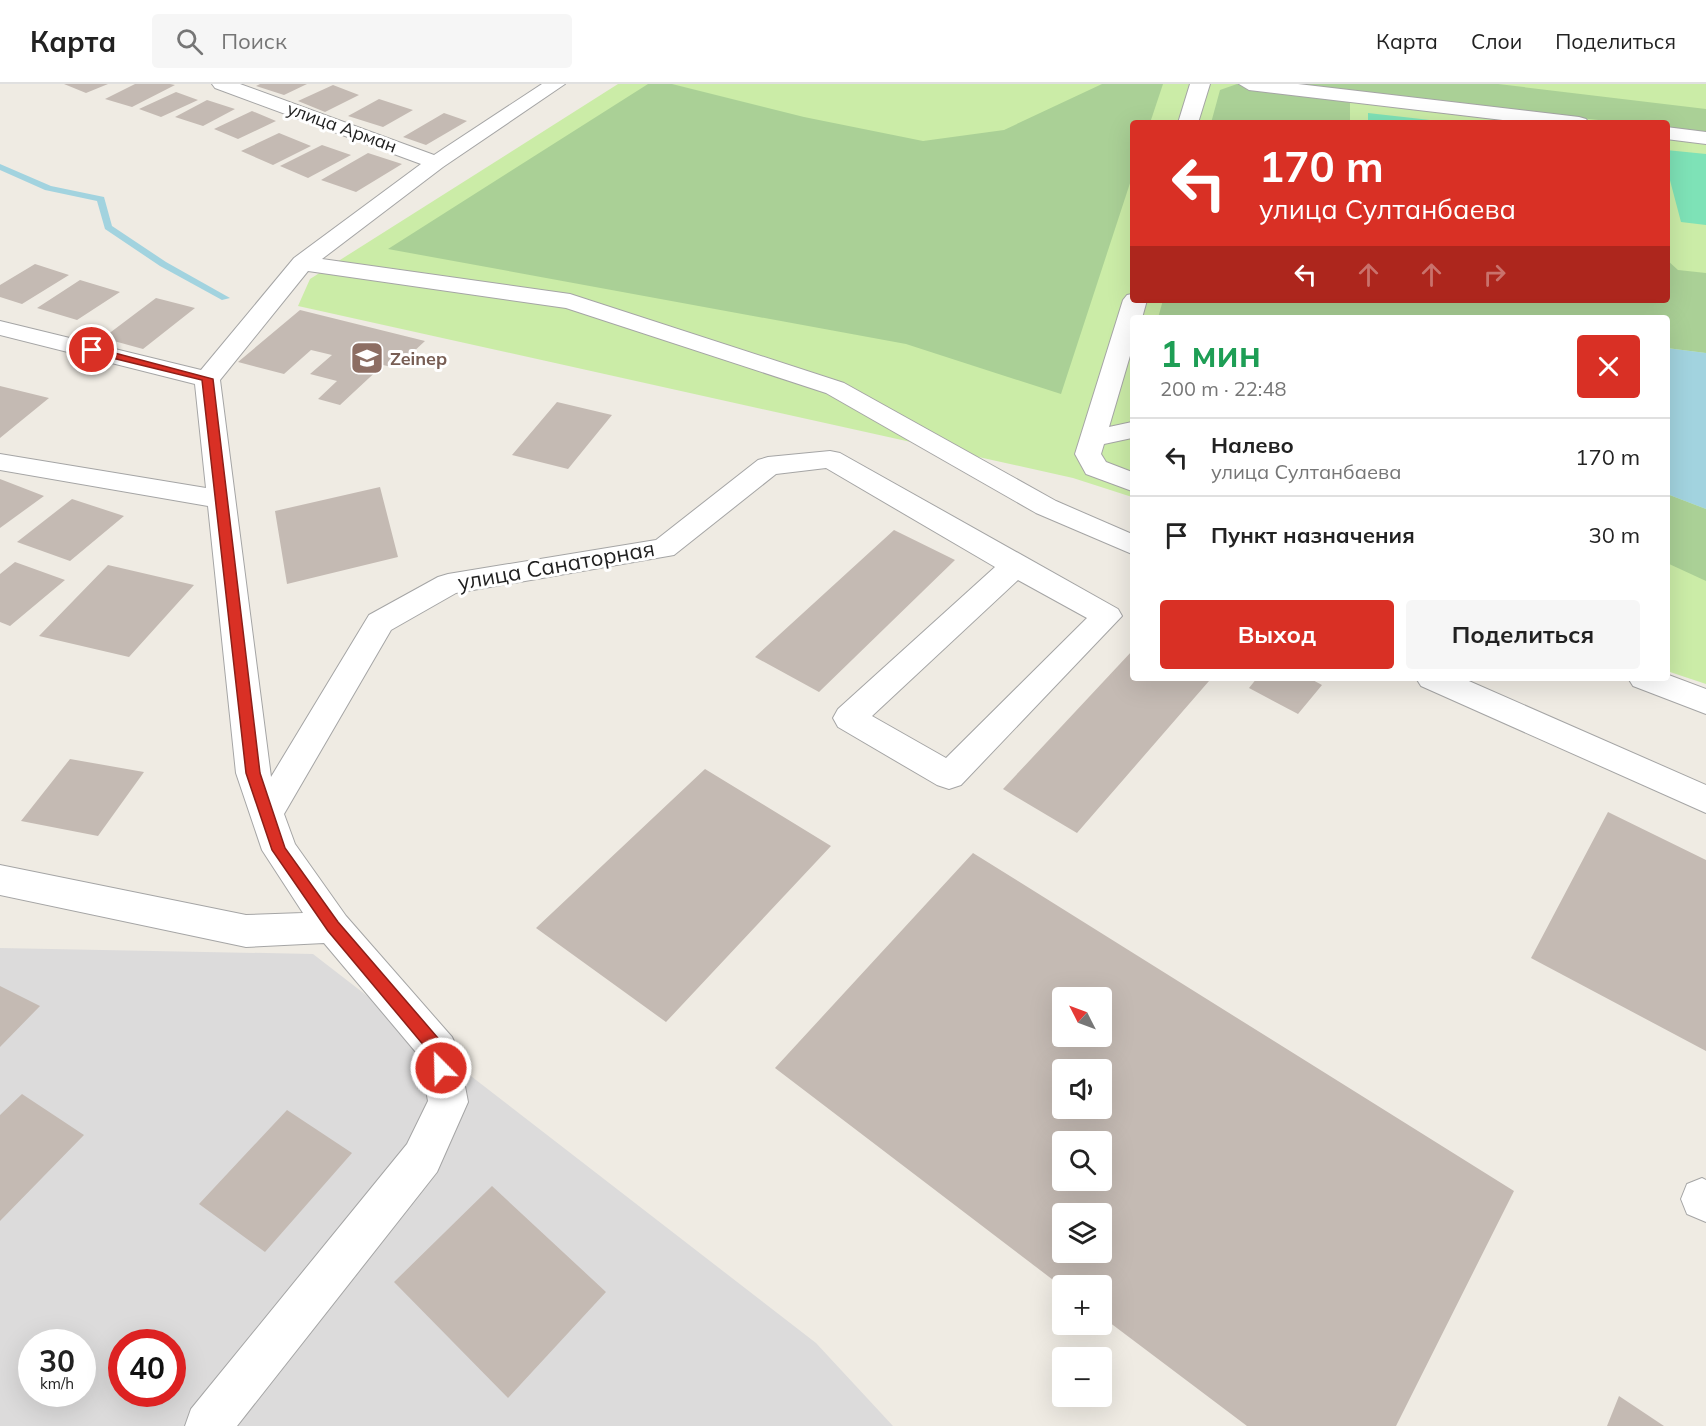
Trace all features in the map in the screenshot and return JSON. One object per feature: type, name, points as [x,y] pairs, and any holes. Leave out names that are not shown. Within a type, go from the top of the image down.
[{"type":"street","name":"улица Арман","points":[[222,84],[431,161]]},
{"type":"street","points":[[208,1426],[422,1158],[448,1102],[438,1050],[333,927],[279,850],[253,773],[207,379],[302,263],[431,161],[555,84]]},
{"type":"street","points":[[1189,120],[1200,84]]},
{"type":"street","points":[[1249,84],[1554,120]]},
{"type":"street","points":[[1670,134],[1706,138]]},
{"type":"street","points":[[302,263],[570,301],[836,388],[1046,507],[1130,544]]},
{"type":"street","points":[[1130,316],[1088,454],[1096,468],[1130,481]]},
{"type":"street","points":[[0,328],[207,379]]},
{"type":"street","points":[[1092,439],[1130,430]]},
{"type":"street","name":"улица Санаторная","points":[[267,813],[380,623],[448,584],[663,548],[768,465],[831,459],[1015,566],[1107,616],[949,776],[849,718],[1015,566]]},
{"type":"street","points":[[0,462],[220,499]]},
{"type":"street","points":[[1439,681],[1706,800]]},
{"type":"street","points":[[1652,681],[1706,702]]},
{"type":"street","points":[[0,880],[246,931],[333,927]]},
{"type":"shaded area","points":[[0,948],[313,954],[816,1343],[893,1426],[0,1426]]},
{"type":"green space","points":[[618,84],[1706,84],[1706,684],[1670,672],[1670,315],[1130,315],[1130,496],[1073,478],[298,306],[310,279]]},
{"type":"green space","points":[[648,84],[672,84],[804,117],[923,141],[1004,130],[1102,84],[1163,84],[1151,120],[1130,120],[1130,183],[1061,394],[906,344],[388,249]]},
{"type":"green space","points":[[1237,84],[1498,84],[1706,109],[1706,132],[1670,127],[1670,120],[1598,120],[1350,93],[1350,120],[1212,120],[1220,90]]},
{"type":"green space","points":[[1368,113],[1430,120],[1368,120]]},
{"type":"green space","points":[[1670,150],[1706,154],[1706,225],[1681,222],[1670,180]]},
{"type":"green space","points":[[1670,263],[1678,270],[1706,273],[1706,353],[1670,348],[1670,315],[1159,315],[1162,303],[1670,303]]},
{"type":"green space","points":[[1670,495],[1706,509],[1706,581],[1670,564]]},
{"type":"water","points":[[1670,348],[1706,353],[1706,509],[1670,495]]},
{"type":"building","points":[[64,84],[108,84],[86,93]]},
{"type":"building","points":[[135,84],[175,85],[132,107],[105,99]]},
{"type":"building","points":[[260,84],[307,84],[284,95],[256,86]]},
{"type":"building","points":[[333,85],[359,95],[325,112],[298,101]]},
{"type":"building","points":[[176,92],[198,100],[161,117],[139,109]]},
{"type":"building","points":[[379,99],[413,110],[383,127],[348,116]]},
{"type":"building","points":[[207,100],[235,109],[203,126],[175,117]]},
{"type":"building","points":[[252,111],[276,121],[238,139],[214,129]]},
{"type":"building","points":[[444,113],[467,121],[426,145],[403,137]]},
{"type":"building","points":[[279,133],[311,146],[273,165],[241,151]]},
{"type":"building","points":[[322,145],[351,155],[308,178],[280,166]]},
{"type":"building","points":[[368,153],[402,164],[356,192],[321,180]]},
{"type":"building","points":[[35,264],[69,275],[22,304],[0,297],[0,285]]},
{"type":"building","points":[[80,280],[120,292],[77,320],[37,308]]},
{"type":"building","points":[[156,298],[195,308],[143,349],[103,338]]},
{"type":"building","name":"Zeinep","points":[[300,310],[425,341],[396,368],[383,365],[340,405],[318,399],[337,381],[310,374],[332,355],[311,350],[284,374],[238,362]]},
{"type":"building","points":[[0,386],[49,398],[0,438]]},
{"type":"building","points":[[557,402],[612,415],[568,469],[512,455]]},
{"type":"building","points":[[0,479],[44,496],[0,528]]},
{"type":"building","points":[[380,487],[398,557],[287,584],[275,511]]},
{"type":"building","points":[[72,499],[124,516],[70,561],[17,542]]},
{"type":"building","points":[[894,530],[955,560],[819,692],[755,657]]},
{"type":"building","points":[[15,562],[65,580],[10,626],[0,622],[0,574]]},
{"type":"building","points":[[108,565],[194,585],[129,657],[39,636]]},
{"type":"building","points":[[1130,653],[1130,681],[1209,681],[1077,833],[1003,789]]},
{"type":"building","points":[[1255,681],[1315,681],[1322,685],[1298,714],[1249,688]]},
{"type":"building","points":[[70,759],[144,772],[98,836],[21,821]]},
{"type":"building","points":[[705,769],[831,846],[666,1022],[536,928]]},
{"type":"building","points":[[1608,812],[1706,860],[1706,1051],[1531,958]]},
{"type":"building","points":[[973,853],[1514,1191],[1396,1426],[1247,1426],[1112,1324],[1112,1275],[1052,1275],[1052,1279],[775,1068]]},
{"type":"building","points":[[0,986],[40,1006],[0,1047]]},
{"type":"building","points":[[22,1094],[84,1135],[0,1221],[0,1115]]},
{"type":"building","points":[[287,1110],[352,1153],[265,1252],[199,1204]]},
{"type":"building","points":[[492,1186],[606,1292],[508,1398],[394,1282]]},
{"type":"building","points":[[1619,1396],[1664,1426],[1607,1426]]},
{"type":"waterway","points":[[0,167],[48,188],[101,199],[108,227],[163,264],[225,298]]},
{"type":"place","name":"Zeinep","points":[[367,358]]},
{"type":"route","points":[[92,350],[207,379],[253,773],[279,850],[333,927],[438,1050],[441,1068]]}]
